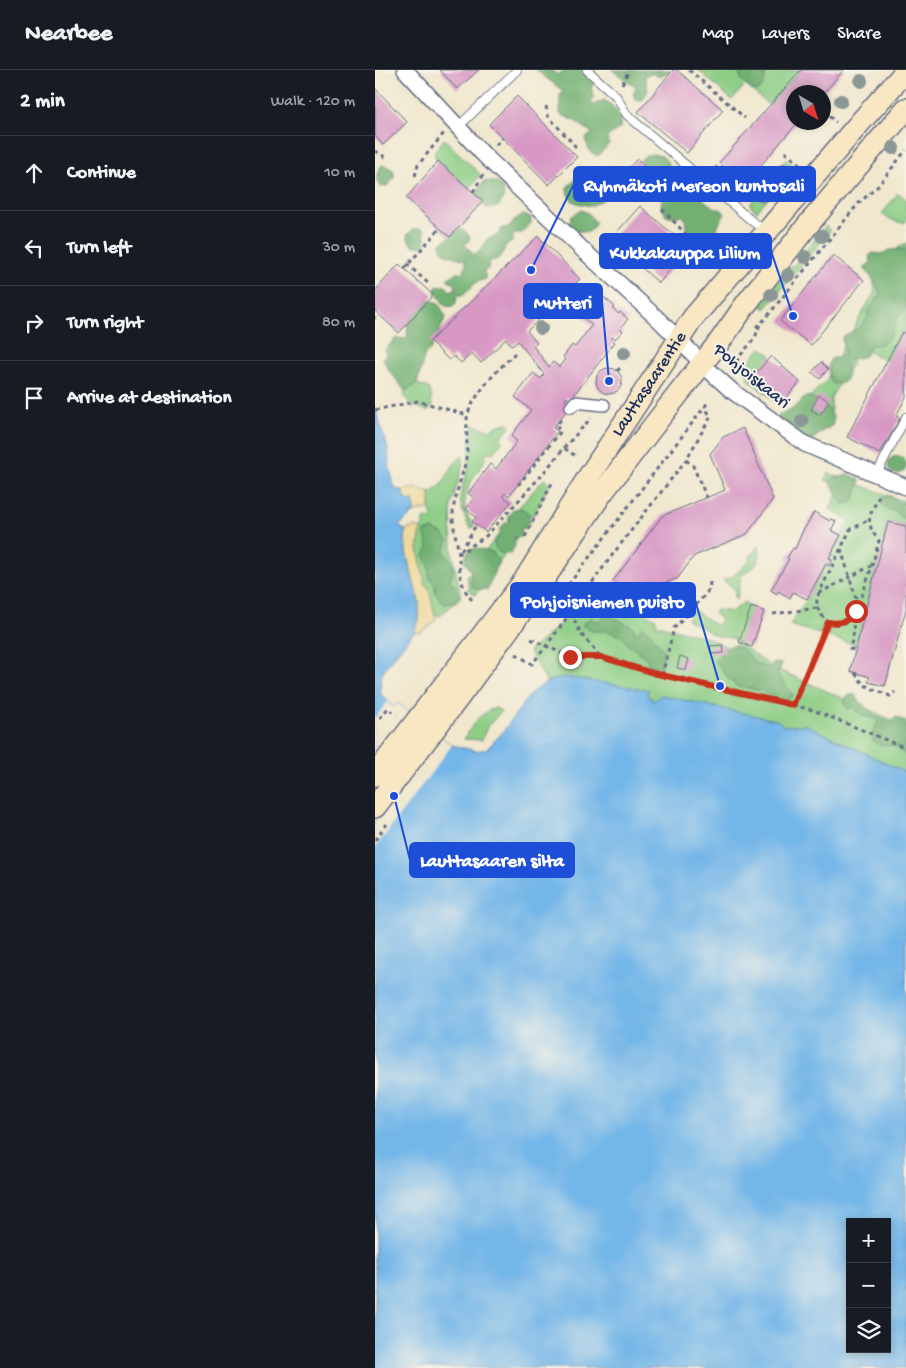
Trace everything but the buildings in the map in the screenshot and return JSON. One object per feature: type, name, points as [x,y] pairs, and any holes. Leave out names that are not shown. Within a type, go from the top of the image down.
[{"type":"main road","name":"Lauttasaarentie","points":[[426,725],[524,581],[589,476],[693,318],[863,118],[906,71]]},
{"type":"main road","name":"Lauttasaarentie","points":[[426,725],[531,597],[602,493],[703,364],[807,226],[906,109]]},
{"type":"main road","points":[[375,775],[426,725]]},
{"type":"main road","points":[[375,807],[426,725]]},
{"type":"street","name":"Pohjoiskaari","points":[[405,70],[451,130],[545,214],[732,390],[800,441],[906,487]]},
{"type":"street","points":[[571,407],[575,402],[603,405]]},
{"type":"lane","points":[[451,130],[517,70]]},
{"type":"lane","points":[[587,70],[616,96],[627,115],[766,231]]},
{"type":"lane","points":[[876,475],[906,417]]},
{"type":"path","points":[[689,70],[745,118]]},
{"type":"path","points":[[546,106],[548,116],[577,148]]},
{"type":"path","points":[[831,118],[837,122]]},
{"type":"path","points":[[415,176],[418,165],[451,130]]},
{"type":"path","points":[[733,369],[739,357],[755,338],[761,324],[858,204],[878,186],[906,150]]},
{"type":"path","points":[[375,151],[387,158]]},
{"type":"path","points":[[785,152],[801,165]]},
{"type":"path","points":[[662,209],[694,243],[732,270]]},
{"type":"path","points":[[404,269],[440,228]]},
{"type":"path","points":[[407,264],[429,284]]},
{"type":"path","points":[[472,600],[464,590],[461,579],[453,519],[467,451],[467,415],[492,375],[516,352]]},
{"type":"path","points":[[546,614],[709,401]]},
{"type":"path","points":[[375,410],[418,402],[467,415]]},
{"type":"path","points":[[459,554],[486,536],[603,405]]},
{"type":"path","points":[[516,654],[532,664],[546,646],[686,460],[711,416],[704,407]]},
{"type":"path","points":[[518,483],[561,431]]},
{"type":"path","points":[[564,448],[576,456]]},
{"type":"path","points":[[686,460],[693,466],[707,498]]},
{"type":"path","points":[[523,542],[551,483]]},
{"type":"path","points":[[868,520],[879,541],[858,605],[852,617],[845,622],[839,624],[828,622],[817,608],[816,600],[850,530],[868,520],[882,490]]},
{"type":"path","points":[[459,554],[476,525]]},
{"type":"path","points":[[841,548],[858,605]]},
{"type":"path","points":[[819,593],[871,566]]},
{"type":"path","points":[[662,675],[674,628],[682,622],[709,589],[710,581]]},
{"type":"path","points":[[773,614],[817,608]]},
{"type":"path","points":[[571,612],[581,634],[601,657]]},
{"type":"path","points":[[852,617],[854,631],[850,648],[854,650]]},
{"type":"path","points":[[793,705],[828,622]]},
{"type":"path","points":[[534,630],[530,639],[570,657],[601,657],[662,675],[793,705],[834,718],[906,748]]},
{"type":"path","points":[[511,662],[522,646]]},
{"type":"path","points":[[855,673],[864,685],[890,696],[895,692]]},
{"type":"path","points":[[380,718],[388,708],[397,715]]},
{"type":"green space","points":[[536,70],[553,70],[557,75],[565,70],[593,70],[595,77],[591,88],[594,94],[591,106],[604,100],[617,111],[620,119],[620,128],[607,137],[609,144],[598,156],[590,152],[585,139],[592,133],[575,121],[560,114],[560,96],[563,91]]},
{"type":"green space","points":[[612,70],[670,70],[660,77],[651,73],[645,76],[648,91],[643,100],[636,100],[633,94],[636,88]]},
{"type":"green space","points":[[698,70],[801,70],[769,105],[745,85],[732,100]]},
{"type":"green space","points":[[738,70],[764,70],[765,80],[763,85],[756,92],[742,81]]},
{"type":"green space","points":[[444,139],[480,174],[470,189],[436,159],[434,153]]},
{"type":"green space","points":[[646,155],[662,156],[668,162],[675,177],[674,189],[687,189],[698,194],[725,214],[710,244],[700,252],[684,236],[686,229],[685,218],[680,215],[676,217],[666,216],[661,204],[664,190],[654,185],[643,175],[641,159]]},
{"type":"green space","points":[[786,159],[794,166],[757,211],[751,207],[751,203]]},
{"type":"green space","points":[[382,165],[394,171],[394,178],[387,186],[380,187],[377,176]]},
{"type":"green space","points":[[583,173],[594,178],[604,194],[604,199],[591,206],[574,201],[567,192],[567,187]]},
{"type":"green space","points":[[484,181],[497,183],[504,190],[499,206],[490,209],[484,206],[477,193]]},
{"type":"green space","points":[[898,193],[906,199],[906,222],[896,222],[882,214]]},
{"type":"green space","points":[[581,210],[588,213],[596,223],[589,232],[574,231],[569,225],[571,217]]},
{"type":"green space","points":[[523,215],[531,217],[531,223],[522,233],[514,233],[512,242],[505,246],[501,257],[490,261],[488,269],[484,271],[486,279],[477,282],[464,295],[457,295],[456,303],[453,306],[445,306],[435,291],[436,287],[446,286],[450,291],[455,289],[456,285],[447,279],[458,272],[462,273],[466,264],[465,260],[446,254],[441,248],[441,243],[460,229],[469,235],[470,239],[465,245],[475,255],[482,249],[487,239],[498,235],[502,228],[510,227],[514,220]]},
{"type":"green space","points":[[826,226],[830,231],[765,309],[759,304],[779,271],[793,266]]},
{"type":"green space","points":[[420,228],[424,230],[426,247],[415,246],[410,243],[407,235],[413,229]]},
{"type":"green space","points":[[906,243],[906,334],[902,332],[887,361],[861,348],[831,397],[831,411],[818,432],[790,416],[826,381],[875,291],[873,277],[898,248]]},
{"type":"green space","points":[[906,249],[905,308],[897,319],[889,339],[877,345],[871,345],[865,356],[851,358],[846,366],[848,376],[843,383],[833,384],[828,369],[831,359],[844,354],[842,337],[860,327],[880,295],[877,285],[864,268],[871,262],[869,256],[873,253],[882,254],[889,250]]},
{"type":"green space","points":[[426,299],[439,304],[446,317],[430,351],[425,354],[417,384],[405,391],[383,359],[387,355],[384,351],[396,338],[407,339],[408,319],[417,309],[425,308],[422,304]]},
{"type":"green space","points":[[761,348],[770,354],[769,359],[751,379],[781,404],[787,397],[791,400],[783,408],[750,381],[748,376],[747,367]]},
{"type":"green space","points":[[417,384],[428,388],[431,394],[432,407],[428,411],[412,405],[404,397],[405,391]]},
{"type":"green space","points":[[807,396],[823,404],[834,418],[832,426],[820,433],[803,450],[790,440],[777,416],[791,410]]},
{"type":"green space","points":[[508,423],[510,426],[500,439],[502,442],[493,453],[489,452],[485,456],[485,460],[468,489],[465,508],[474,526],[471,529],[462,511],[460,498],[468,467],[474,425],[489,430]]},
{"type":"green space","points":[[463,455],[462,468],[451,506],[452,551],[461,597],[440,616],[435,615],[429,589],[425,584],[418,549],[425,518],[430,519],[433,515],[430,513],[430,493],[441,486],[454,464]]},
{"type":"green space","points":[[893,456],[901,456],[906,461],[904,472],[893,474],[888,469],[888,461]]},
{"type":"green space","points":[[828,473],[906,502],[906,526],[888,522],[856,645],[790,625],[826,564],[830,565],[832,560],[829,558],[850,521],[830,509],[840,487],[825,480]]},
{"type":"green space","points":[[848,474],[860,480],[857,492],[851,503],[842,504],[830,481]]},
{"type":"green space","points":[[544,479],[549,485],[533,516],[529,514],[516,540],[475,595],[469,590],[467,576],[520,506]]},
{"type":"green space","points":[[892,496],[898,504],[906,501],[906,518],[901,518],[894,510],[889,510],[880,503],[883,497]]},
{"type":"green space","points":[[521,508],[528,513],[531,520],[525,528],[520,529],[521,537],[514,537],[515,546],[510,554],[500,553],[495,547],[494,541],[502,534],[499,529],[509,522],[508,516],[514,509]]},
{"type":"green space","points":[[433,529],[443,534],[448,541],[444,552],[453,565],[450,580],[456,587],[459,596],[454,601],[445,604],[435,593],[435,585],[429,577],[429,566],[424,555],[428,547],[424,532]]},
{"type":"green space","points":[[759,545],[758,561],[754,567],[741,576],[737,599],[735,599],[735,590],[723,580],[733,576],[750,561],[749,558]]},
{"type":"green space","points":[[474,548],[493,552],[498,561],[488,589],[480,590],[472,587],[470,580],[472,573],[464,560],[468,552]]},
{"type":"green space","points":[[598,588],[656,619],[657,625],[705,637],[734,650],[735,644],[738,642],[732,638],[716,636],[687,619],[693,609],[716,626],[721,620],[714,613],[716,610],[728,611],[730,613],[744,602],[752,608],[739,643],[772,667],[906,726],[906,773],[806,725],[783,726],[779,721],[660,695],[654,701],[646,694],[648,690],[564,677],[547,682],[529,651],[582,605],[585,606]]},
{"type":"green space","points":[[608,615],[633,627],[635,632],[638,633],[642,627],[647,629],[664,651],[661,666],[649,665],[646,657],[629,646],[622,637],[608,631],[593,631],[582,625],[591,617],[593,620],[598,621]]},
{"type":"green space","points":[[731,645],[741,648],[755,663],[767,668],[774,663],[782,664],[777,674],[793,695],[788,699],[777,701],[762,691],[737,686],[729,680],[715,660]]},
{"type":"green space","points":[[854,694],[879,718],[890,722],[896,717],[906,722],[906,755],[895,746],[880,745],[873,741],[873,732],[878,722],[874,718],[858,712],[854,707],[847,709],[844,702],[847,696]]},
{"type":"green space","points":[[496,708],[501,711],[486,729],[482,740],[464,739],[481,716]]},
{"type":"sand","points":[[416,488],[430,493],[430,508],[413,513],[415,507],[407,501],[402,490]]},
{"type":"sand","points":[[414,527],[421,529],[418,549],[425,584],[429,589],[436,620],[420,633],[414,632],[419,620],[419,602],[406,553],[405,530]]},
{"type":"water","points":[[375,408],[388,449],[389,465],[395,489],[402,490],[407,501],[413,501],[415,507],[413,513],[399,526],[405,530],[406,553],[419,602],[419,620],[414,632],[385,668],[381,677],[380,693],[394,707],[398,703],[452,745],[476,751],[487,749],[502,733],[532,692],[547,682],[564,677],[649,690],[646,694],[654,701],[660,695],[779,721],[783,726],[806,725],[906,773],[906,1368],[375,1368]]},
{"type":"pier","points":[[387,702],[394,707],[398,703],[452,745],[375,848],[375,716]]},
{"type":"place","name":"Ryhmäkoti Mereon kuntosali","points":[[531,270]]},
{"type":"place","name":"Kukkakauppa Lilium","points":[[793,316]]},
{"type":"place","name":"Mutteri","points":[[609,381]]},
{"type":"place","name":"Pohjoisniemen puisto","points":[[720,686]]},
{"type":"place","name":"Lauttasaaren silta","points":[[394,796]]},
{"type":"route","points":[[570,657],[601,657],[653,673],[793,705],[828,622],[839,624],[845,622],[856,611]]}]
